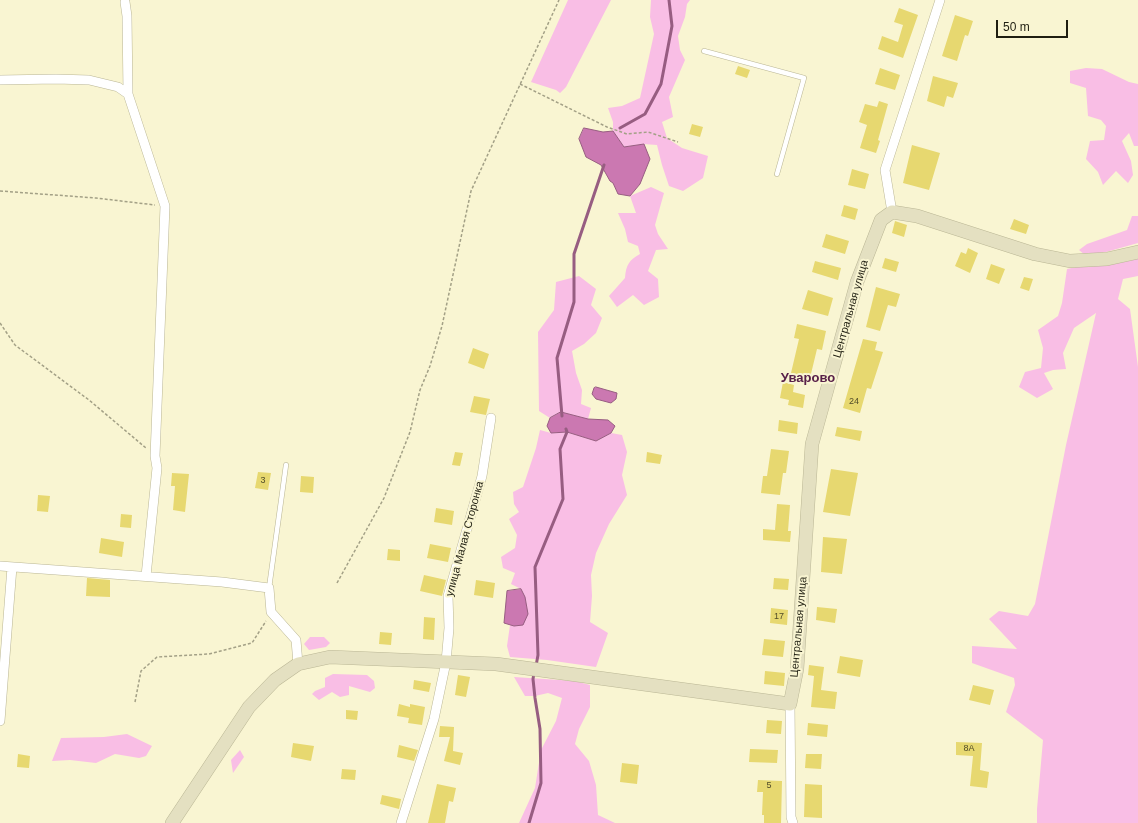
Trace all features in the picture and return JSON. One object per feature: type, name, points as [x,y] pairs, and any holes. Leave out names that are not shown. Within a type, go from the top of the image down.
[{"type":"street","points":[[940,0],[885,170],[892,212],[917,216],[1035,254],[1070,261],[1107,259],[1138,252]]},
{"type":"street","points":[[125,2],[127,16],[128,94],[165,206],[156,456],[157,468],[146,576]]},
{"type":"street","points":[[0,80],[89,80],[118,87],[128,94]]},
{"type":"street","name":"Центральная улица","points":[[793,823],[791,817],[790,704],[797,669],[812,444],[857,282],[881,220],[892,212]]},
{"type":"street","name":"улица Малая Сторонка","points":[[401,823],[434,720],[446,662],[449,628],[448,596],[482,476],[491,418]]},
{"type":"street","points":[[0,566],[222,582],[269,588],[271,612],[296,640],[298,664]]},
{"type":"street","points":[[0,721],[12,567]]},
{"type":"street","points":[[172,823],[249,706],[276,680],[298,664],[330,657],[496,664],[790,704]]},
{"type":"lane","points":[[704,51],[804,78],[777,174]]},
{"type":"lane","points":[[269,588],[286,465]]},
{"type":"path","points":[[337,583],[384,498],[410,432],[420,390],[430,366],[442,326],[471,191],[559,0]]},
{"type":"path","points":[[520,84],[607,127],[628,134],[648,132],[678,142]]},
{"type":"path","points":[[0,192],[129,201],[165,206]]},
{"type":"path","points":[[0,324],[15,345],[89,400],[156,456]]},
{"type":"path","points":[[135,702],[141,671],[157,657],[208,654],[252,644],[271,612]]},
{"type":"shaded area","points":[[568,0],[611,0],[566,87],[560,93],[556,90],[531,82]]},
{"type":"shaded area","points":[[651,0],[690,0],[687,4],[685,17],[678,36],[680,50],[685,60],[669,97],[673,117],[662,122],[667,138],[682,148],[708,156],[703,178],[683,191],[669,186],[657,145],[643,144],[624,147],[613,131],[613,122],[608,108],[622,106],[640,98],[654,34],[650,17]]},
{"type":"shaded area","points":[[1086,68],[1102,69],[1129,82],[1138,84],[1138,146],[1134,146],[1129,133],[1122,141],[1131,161],[1133,175],[1128,183],[1116,171],[1103,185],[1098,172],[1086,159],[1090,141],[1104,140],[1106,126],[1101,120],[1088,116],[1086,88],[1070,83],[1070,71]]},
{"type":"shaded area","points":[[584,128],[603,132],[613,131],[624,147],[644,144],[650,159],[640,184],[630,196],[618,194],[613,183],[610,181],[601,165],[586,157],[579,139]]},
{"type":"shaded area","points":[[651,187],[664,193],[655,225],[658,234],[668,249],[656,250],[648,271],[658,279],[659,297],[644,305],[633,295],[617,307],[609,296],[625,278],[629,263],[633,258],[640,254],[638,246],[628,242],[625,229],[618,213],[636,213],[630,196]]},
{"type":"shaded area","points":[[1132,216],[1138,216],[1138,243],[1106,252],[1085,255],[1079,250],[1087,244],[1127,230]]},
{"type":"shaded area","points":[[1138,258],[1138,276],[1123,279],[1118,299],[1130,309],[1138,367],[1138,823],[1037,823],[1043,740],[1006,712],[1015,685],[1014,678],[972,663],[972,646],[1017,649],[989,619],[999,611],[1028,616],[1035,604],[1066,445],[1096,313],[1074,328],[1063,353],[1066,369],[1053,370],[1044,373],[1053,389],[1037,398],[1019,387],[1025,372],[1041,368],[1043,348],[1038,330],[1058,316],[1062,303],[1067,269]]},
{"type":"shaded area","points":[[579,276],[596,289],[591,305],[602,318],[596,333],[584,344],[572,351],[576,373],[582,390],[581,404],[591,408],[588,419],[561,412],[550,418],[539,411],[538,332],[554,310],[556,282]]},
{"type":"shaded area","points":[[596,387],[617,393],[616,399],[611,403],[596,399],[592,394],[594,388]]},
{"type":"shaded area","points":[[561,412],[588,419],[608,420],[615,426],[611,433],[596,441],[567,432],[551,433],[547,426],[550,418]]},
{"type":"shaded area","points":[[540,430],[551,433],[567,432],[596,441],[611,433],[622,435],[627,452],[622,475],[627,495],[609,524],[596,553],[591,575],[592,596],[590,622],[608,633],[596,667],[547,660],[510,657],[507,646],[510,625],[514,626],[521,589],[511,584],[515,573],[503,568],[501,557],[515,548],[517,535],[509,519],[519,512],[514,504],[513,492],[523,487],[536,448]]},
{"type":"shaded area","points":[[521,589],[525,597],[528,614],[523,625],[514,626],[504,623],[507,591]]},
{"type":"shaded area","points":[[310,637],[324,637],[330,643],[326,647],[309,650],[304,644]]},
{"type":"shaded area","points":[[333,674],[367,675],[374,681],[375,688],[370,692],[349,686],[349,695],[340,697],[332,692],[319,700],[312,694],[315,691],[325,687],[325,678]]},
{"type":"shaded area","points":[[514,677],[575,681],[590,685],[590,707],[579,729],[575,744],[589,761],[596,785],[598,815],[615,823],[519,823],[535,788],[541,750],[556,721],[562,698],[548,693],[535,696],[525,696]]},
{"type":"shaded area","points":[[127,734],[152,746],[146,756],[139,758],[115,754],[96,763],[70,760],[52,761],[61,738],[104,737]]},
{"type":"shaded area","points":[[240,750],[244,757],[233,773],[231,760]]},
{"type":"building","points":[[899,8],[918,15],[903,58],[878,49],[882,36],[898,42],[903,25],[894,22]]},
{"type":"building","points":[[955,15],[973,21],[968,36],[965,35],[957,61],[942,56]]},
{"type":"building","points":[[738,66],[750,70],[747,78],[735,74]]},
{"type":"building","points":[[880,68],[900,75],[895,90],[875,84]]},
{"type":"building","points":[[933,76],[958,83],[953,98],[947,96],[944,107],[927,101]]},
{"type":"building","points":[[879,101],[888,104],[876,153],[860,148],[867,125],[859,122],[865,104],[877,107]]},
{"type":"building","points":[[692,124],[703,127],[700,137],[689,134]]},
{"type":"building","points":[[912,145],[940,153],[929,190],[903,183]]},
{"type":"building","points":[[852,169],[869,174],[865,189],[848,185]]},
{"type":"building","points":[[844,205],[858,209],[855,220],[841,216]]},
{"type":"building","points":[[1014,219],[1029,225],[1026,234],[1010,229]]},
{"type":"building","points":[[895,221],[907,225],[904,237],[892,233]]},
{"type":"building","points":[[826,234],[849,241],[845,254],[822,247]]},
{"type":"building","points":[[968,248],[978,253],[970,273],[955,266],[961,252],[966,254]]},
{"type":"building","points":[[885,258],[899,262],[896,272],[882,268]]},
{"type":"building","points":[[815,261],[841,268],[838,280],[812,272]]},
{"type":"building","points":[[991,264],[1005,269],[999,284],[986,279]]},
{"type":"building","points":[[1024,277],[1033,279],[1029,291],[1020,288]]},
{"type":"building","points":[[876,287],[900,294],[896,307],[888,305],[880,331],[866,327]]},
{"type":"building","points":[[808,290],[833,298],[828,316],[802,309]]},
{"type":"building","points":[[797,324],[826,331],[822,350],[817,349],[810,378],[791,373],[799,339],[794,338]]},
{"type":"building","points":[[863,339],[877,342],[875,350],[883,352],[871,389],[867,388],[860,413],[843,408]]},
{"type":"building","points":[[473,348],[489,354],[484,369],[468,363]]},
{"type":"building","points":[[783,382],[794,385],[793,392],[805,395],[803,408],[788,405],[789,400],[780,398]]},
{"type":"building","points":[[474,396],[490,399],[486,415],[470,412]]},
{"type":"building","points":[[779,420],[798,423],[797,434],[778,431]]},
{"type":"building","points":[[837,427],[862,431],[860,441],[835,436]]},
{"type":"building","points":[[771,449],[789,451],[786,473],[783,473],[780,495],[761,493],[763,476],[767,476]]},
{"type":"building","points":[[455,452],[463,453],[460,466],[452,465]]},
{"type":"building","points":[[647,452],[662,455],[660,464],[646,462]]},
{"type":"building","points":[[831,469],[858,473],[850,516],[823,512]]},
{"type":"building","points":[[258,472],[271,473],[268,490],[255,488]]},
{"type":"building","points":[[172,473],[189,474],[185,512],[173,510],[175,486],[171,486]]},
{"type":"building","points":[[301,476],[314,477],[313,493],[300,492]]},
{"type":"building","points":[[38,495],[50,496],[48,512],[37,511]]},
{"type":"building","points":[[777,504],[790,505],[788,531],[791,531],[790,542],[763,540],[763,529],[775,530]]},
{"type":"building","points":[[436,508],[454,511],[452,525],[434,522]]},
{"type":"building","points":[[121,514],[132,515],[131,528],[120,527]]},
{"type":"building","points":[[823,537],[847,539],[842,574],[821,572]]},
{"type":"building","points":[[101,538],[124,542],[122,557],[99,553]]},
{"type":"building","points":[[430,544],[451,548],[448,562],[427,558]]},
{"type":"building","points":[[388,549],[400,550],[400,561],[387,560]]},
{"type":"building","points":[[424,575],[446,580],[442,596],[420,591]]},
{"type":"building","points":[[87,578],[110,580],[110,597],[86,596]]},
{"type":"building","points":[[774,578],[789,579],[788,590],[773,589]]},
{"type":"building","points":[[476,580],[495,583],[493,598],[474,595]]},
{"type":"building","points":[[817,607],[837,609],[835,623],[816,620]]},
{"type":"building","points":[[771,608],[788,610],[787,625],[770,623]]},
{"type":"building","points":[[424,617],[435,618],[434,640],[423,639]]},
{"type":"building","points":[[380,632],[392,633],[391,645],[379,644]]},
{"type":"building","points":[[764,639],[785,641],[783,657],[762,655]]},
{"type":"building","points":[[840,656],[863,660],[860,677],[837,673]]},
{"type":"building","points":[[809,665],[824,667],[821,690],[837,692],[835,709],[811,707],[814,676],[808,675]]},
{"type":"building","points":[[765,671],[785,673],[784,686],[764,684]]},
{"type":"building","points":[[458,675],[470,677],[466,697],[455,695]]},
{"type":"building","points":[[414,680],[431,683],[429,692],[413,689]]},
{"type":"building","points":[[973,685],[994,690],[990,705],[969,700]]},
{"type":"building","points":[[399,704],[410,707],[410,704],[425,707],[422,725],[408,723],[409,718],[397,716]]},
{"type":"building","points":[[346,710],[358,711],[357,720],[346,719]]},
{"type":"building","points":[[767,720],[782,721],[781,734],[766,733]]},
{"type":"building","points":[[808,723],[828,725],[827,737],[807,735]]},
{"type":"building","points":[[440,726],[454,727],[453,751],[463,753],[460,765],[444,761],[450,737],[439,737]]},
{"type":"building","points":[[956,742],[982,743],[980,770],[989,772],[987,788],[970,786],[973,756],[956,755]]},
{"type":"building","points":[[293,743],[314,746],[311,761],[291,757]]},
{"type":"building","points":[[399,745],[418,750],[414,761],[397,757]]},
{"type":"building","points":[[750,749],[778,750],[777,763],[749,762]]},
{"type":"building","points":[[18,754],[30,756],[29,768],[17,767]]},
{"type":"building","points":[[806,754],[822,754],[821,769],[805,768]]},
{"type":"building","points":[[622,763],[639,765],[637,784],[620,782]]},
{"type":"building","points":[[342,769],[356,770],[355,780],[341,779]]},
{"type":"building","points":[[758,780],[782,781],[781,823],[764,823],[764,815],[762,815],[763,792],[757,792]]},
{"type":"building","points":[[437,784],[456,788],[453,802],[449,801],[445,823],[428,823]]},
{"type":"building","points":[[805,784],[822,785],[822,818],[804,817]]},
{"type":"building","points":[[382,795],[401,799],[399,809],[380,804]]},
{"type":"waterway","points":[[620,128],[645,114],[661,84],[672,26],[669,0]]},
{"type":"waterway","points":[[562,416],[557,358],[574,302],[574,254],[604,165]]},
{"type":"waterway","points":[[536,666],[538,655],[535,567],[563,499],[560,449],[567,432],[566,429]]},
{"type":"waterway","points":[[529,823],[541,783],[540,729],[535,698],[533,679],[534,673]]},
{"type":"district","name":"Уварово","points":[[808,378]]}]
